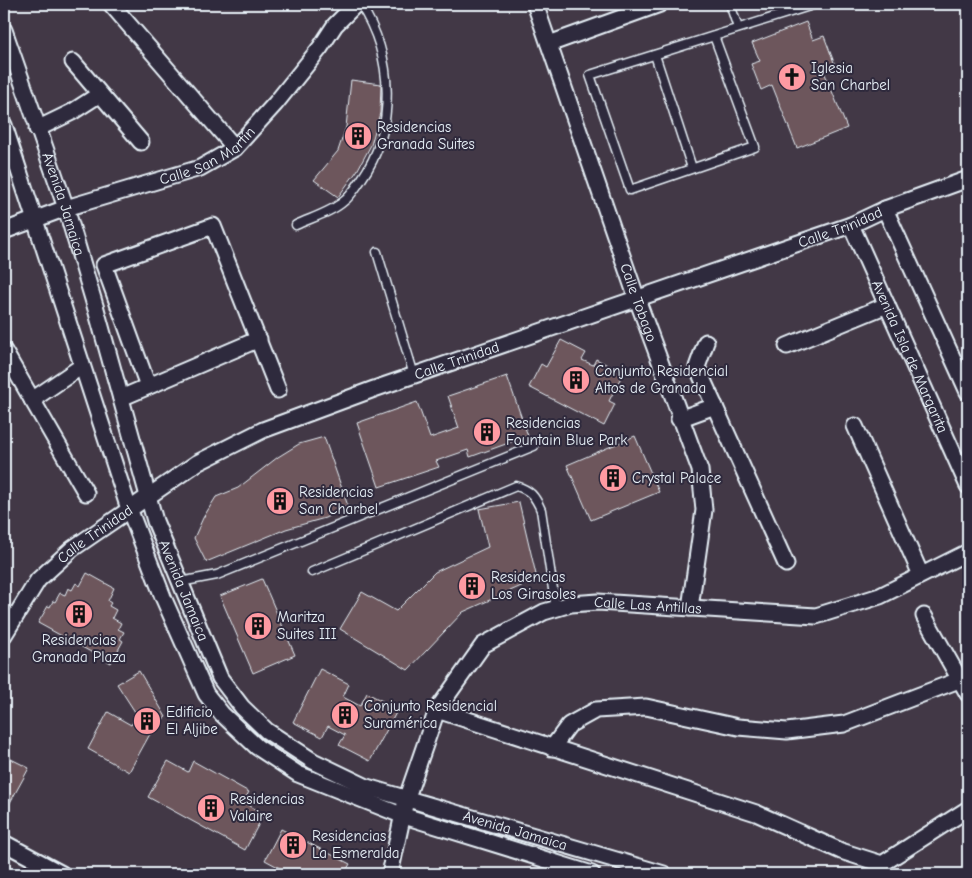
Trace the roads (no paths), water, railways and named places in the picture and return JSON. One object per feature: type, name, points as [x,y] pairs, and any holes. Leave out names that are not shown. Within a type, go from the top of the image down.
[{"type":"street","points":[[111,4],[235,148]]},
{"type":"street","name":"Calle San Martín","points":[[4,232],[66,208],[200,168],[235,148],[275,104],[320,48],[335,25],[356,4]]},
{"type":"street","name":"Calle Tobago","points":[[535,4],[679,419],[700,470],[704,510],[690,608]]},
{"type":"street","points":[[549,44],[660,4]]},
{"type":"street","name":"Avenida Jamaica","points":[[4,30],[36,129],[66,208],[155,521],[220,678],[242,708],[267,731],[313,761],[367,787],[406,800],[664,874]]},
{"type":"street","points":[[73,62],[141,142]]},
{"type":"street","points":[[36,129],[72,112],[100,94]]},
{"type":"street","name":"Avenida Jamaica","points":[[4,125],[128,508],[162,597],[206,694],[222,714],[257,747],[298,774],[401,815],[592,874]]},
{"type":"street","name":"Calle Trinidad","points":[[4,635],[38,580],[72,549],[128,508],[197,463],[263,430],[414,375],[851,225],[885,208],[967,183]]},
{"type":"street","points":[[885,208],[968,392]]},
{"type":"street","name":"Avenida Isla de Margarita","points":[[851,225],[968,486]]},
{"type":"street","points":[[148,386],[104,265],[213,226],[278,390]]},
{"type":"street","points":[[787,346],[888,305]]},
{"type":"street","points":[[121,398],[258,340]]},
{"type":"street","points":[[706,342],[697,367],[786,564]]},
{"type":"street","points":[[4,351],[86,493]]},
{"type":"street","points":[[32,400],[82,366]]},
{"type":"street","points":[[679,419],[715,406]]},
{"type":"street","points":[[856,426],[921,575]]},
{"type":"street","name":"Calle Las Antillas","points":[[390,874],[401,815],[437,710],[483,645],[544,612],[571,604],[598,602],[816,616],[880,596],[968,552]]},
{"type":"street","points":[[924,616],[968,694]]},
{"type":"street","points":[[552,748],[569,725],[596,710],[646,707],[738,726],[787,731],[844,724],[960,680]]},
{"type":"street","points":[[437,710],[756,813],[841,851],[882,864],[968,809]]},
{"type":"street","points":[[4,843],[62,874]]},
{"type":"lane","points":[[296,225],[344,202],[368,169],[382,138],[387,114],[386,82],[380,44],[373,23],[360,4]]},
{"type":"lane","points":[[730,4],[738,28]]},
{"type":"lane","points":[[714,36],[756,147],[630,190],[590,75],[738,28],[816,4]]},
{"type":"lane","points":[[655,55],[692,168]]},
{"type":"lane","points":[[377,252],[414,375]]},
{"type":"lane","points":[[180,582],[217,575],[534,446]]},
{"type":"lane","points":[[312,572],[516,486],[528,490],[536,498],[541,510],[556,609]]},
{"type":"place","name":"Iglesia San Charbel","points":[[792,77]]},
{"type":"place","name":"Residencias Granada Suites","points":[[358,136]]},
{"type":"place","name":"Conjunto Residencial Altos de Granada","points":[[576,380]]},
{"type":"place","name":"Residencias Fountain Blue Park","points":[[487,432]]},
{"type":"place","name":"Crystal Palace","points":[[613,478]]},
{"type":"place","name":"Residencias San Charbel","points":[[280,501]]},
{"type":"place","name":"Residencias Los Girasoles","points":[[472,586]]},
{"type":"place","name":"Residencias Granada Plaza","points":[[79,614]]},
{"type":"place","name":"Maritza Suites III","points":[[258,626]]},
{"type":"place","name":"Conjunto Residencial Suramérica","points":[[345,715]]},
{"type":"place","name":"Edificio El Aljibe","points":[[147,721]]},
{"type":"place","name":"Residencias Valaire","points":[[211,808]]},
{"type":"place","name":"Residencias La Esmeralda","points":[[293,845]]}]
